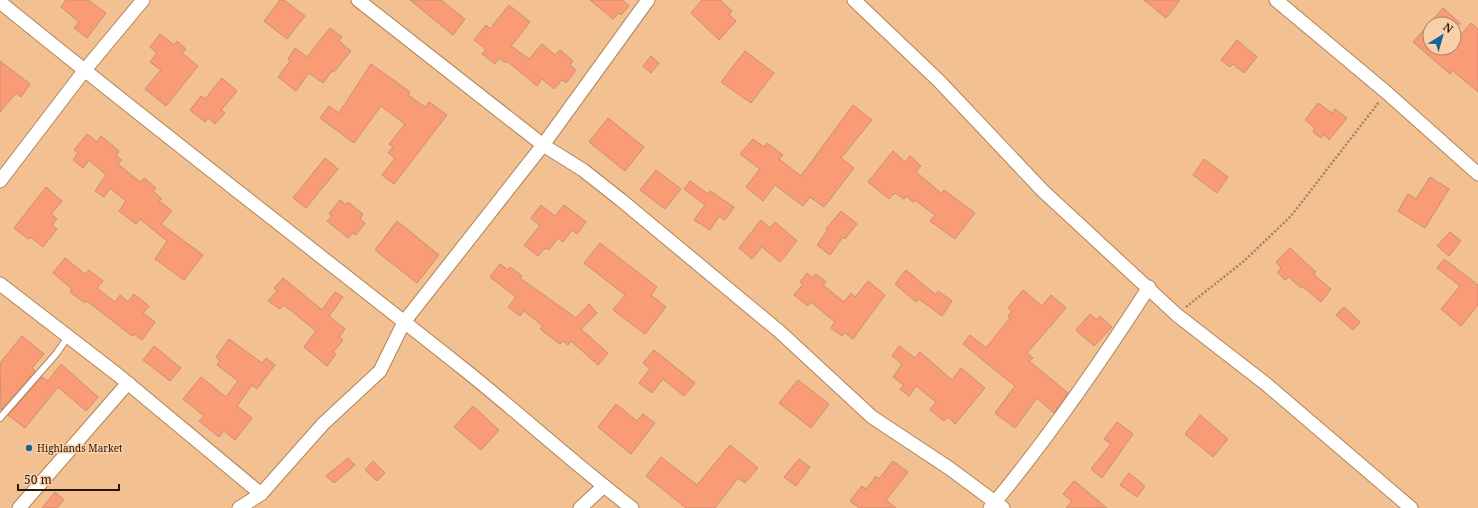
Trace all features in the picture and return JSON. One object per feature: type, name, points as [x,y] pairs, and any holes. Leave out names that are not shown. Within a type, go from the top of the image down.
[{"type":"street","points":[[0,181],[84,71],[144,0]]},
{"type":"street","points":[[358,0],[543,145],[583,170],[621,200],[780,332],[872,416],[996,506],[1117,336],[1149,287]]},
{"type":"street","points":[[239,508],[261,494],[323,424],[380,371],[404,322],[543,145],[648,0]]},
{"type":"street","points":[[854,0],[939,81],[1043,191],[1178,314],[1266,384],[1411,508]]},
{"type":"street","points":[[1276,0],[1386,92],[1478,174]]},
{"type":"street","points":[[0,2],[84,71],[484,385],[632,508]]},
{"type":"street","points":[[0,284],[128,383],[261,494]]},
{"type":"street","points":[[19,508],[128,383]]},
{"type":"street","points":[[580,508],[604,486]]},
{"type":"lane","points":[[0,418],[56,354],[68,337]]},
{"type":"path","points":[[1178,314],[1244,261],[1286,221],[1386,92]]},
{"type":"building","points":[[66,0],[88,0],[106,13],[87,38],[74,28],[79,22],[61,7]]},
{"type":"building","points":[[280,0],[284,0],[305,16],[287,39],[264,21]]},
{"type":"building","points":[[410,0],[441,0],[465,19],[453,35]]},
{"type":"building","points":[[590,0],[623,0],[629,6],[621,15],[619,13],[613,19]]},
{"type":"building","points":[[702,0],[720,0],[732,11],[729,15],[736,21],[719,40],[691,13]]},
{"type":"building","points":[[1144,0],[1180,0],[1166,18]]},
{"type":"building","points":[[509,5],[530,22],[511,46],[529,59],[542,44],[555,55],[560,50],[573,61],[570,65],[576,70],[566,83],[562,80],[554,89],[542,79],[537,86],[507,61],[506,63],[499,58],[495,64],[482,54],[486,49],[474,40],[486,25],[490,29]]},
{"type":"building","points":[[1443,8],[1452,16],[1436,16]]},
{"type":"building","points":[[1471,23],[1478,29],[1478,92],[1453,71],[1450,74],[1429,56],[1462,56],[1462,34]]},
{"type":"building","points":[[330,28],[342,37],[339,41],[351,51],[323,83],[309,73],[296,91],[278,77],[290,61],[288,59],[295,48],[307,57]]},
{"type":"building","points":[[1422,32],[1422,50],[1413,42]]},
{"type":"building","points":[[160,34],[174,45],[177,41],[186,49],[182,53],[198,66],[166,106],[145,89],[161,70],[150,62],[157,53],[150,47]]},
{"type":"building","points":[[1237,40],[1257,57],[1244,73],[1233,64],[1230,67],[1221,60]]},
{"type":"building","points":[[745,51],[774,73],[751,103],[721,82]]},
{"type":"building","points":[[651,56],[659,63],[651,73],[643,66]]},
{"type":"building","points":[[0,61],[30,84],[21,97],[16,93],[0,112]]},
{"type":"building","points":[[371,64],[410,92],[408,95],[425,107],[429,102],[447,115],[394,184],[382,175],[395,158],[388,153],[393,147],[389,144],[405,124],[381,106],[354,143],[320,118],[329,106],[339,113]]},
{"type":"building","points":[[222,78],[237,91],[221,110],[225,113],[215,124],[209,118],[205,122],[190,110],[201,96],[205,99]]},
{"type":"building","points":[[1318,103],[1332,113],[1335,109],[1347,118],[1329,140],[1324,135],[1321,138],[1313,132],[1315,128],[1305,120]]},
{"type":"building","points":[[853,105],[872,120],[841,158],[854,168],[824,207],[810,197],[803,206],[775,185],[763,201],[746,187],[760,169],[740,154],[753,139],[764,147],[767,143],[783,155],[779,159],[801,176]]},
{"type":"building","points":[[608,118],[644,147],[625,171],[589,142]]},
{"type":"building","points":[[87,134],[97,142],[101,136],[119,151],[116,156],[122,160],[118,164],[140,182],[144,178],[156,188],[153,191],[162,199],[159,201],[172,211],[161,224],[203,255],[184,280],[155,259],[167,241],[140,219],[136,224],[119,211],[126,201],[110,188],[104,197],[95,191],[106,175],[89,160],[83,168],[73,160],[78,153],[74,150]]},
{"type":"building","points":[[893,151],[905,162],[910,156],[921,166],[916,172],[941,193],[944,190],[975,213],[955,239],[930,221],[935,215],[915,200],[913,202],[906,196],[904,199],[895,193],[889,199],[868,182]]},
{"type":"building","points":[[325,158],[338,169],[306,208],[293,198]]},
{"type":"building","points":[[1204,159],[1228,177],[1217,193],[1193,175]]},
{"type":"building","points":[[656,170],[681,189],[665,209],[640,190]]},
{"type":"building","points":[[1430,177],[1449,189],[1425,228],[1398,211],[1408,194],[1416,199]]},
{"type":"building","points":[[690,181],[708,194],[710,191],[734,207],[725,220],[719,216],[710,230],[694,220],[705,205],[684,189]]},
{"type":"building","points":[[46,187],[62,201],[51,214],[57,219],[52,225],[57,229],[43,247],[30,237],[28,239],[14,228]]},
{"type":"building","points":[[340,200],[346,205],[348,202],[363,214],[360,219],[365,223],[356,235],[353,233],[348,238],[327,221],[332,216],[329,214]]},
{"type":"building","points":[[541,205],[555,216],[564,205],[586,222],[577,234],[572,230],[563,242],[558,238],[549,250],[545,248],[538,256],[524,245],[540,226],[531,218]]},
{"type":"building","points":[[841,211],[857,224],[845,239],[843,237],[830,255],[817,245],[827,231],[826,229]]},
{"type":"building","points":[[761,220],[770,228],[775,222],[797,241],[780,262],[762,247],[752,259],[739,248]]},
{"type":"building","points":[[397,221],[439,255],[417,283],[375,250]]},
{"type":"building","points":[[1450,232],[1461,241],[1449,256],[1437,246]]},
{"type":"building","points":[[600,243],[657,287],[651,295],[666,307],[645,334],[613,310],[625,295],[584,263]]},
{"type":"building","points":[[1290,248],[1316,272],[1313,274],[1331,289],[1321,302],[1302,286],[1301,288],[1289,277],[1285,280],[1277,272],[1281,268],[1276,262]]},
{"type":"building","points":[[65,258],[85,274],[89,270],[103,281],[97,288],[115,302],[120,295],[128,302],[134,294],[149,306],[143,313],[155,322],[142,340],[134,334],[132,336],[87,301],[85,303],[70,292],[72,289],[53,273]]},
{"type":"building","points":[[1444,259],[1478,285],[1478,305],[1461,326],[1441,309],[1460,286],[1437,268]]},
{"type":"building","points":[[500,264],[508,270],[510,267],[522,276],[520,278],[576,318],[589,304],[597,313],[581,329],[608,353],[598,365],[571,341],[568,345],[563,341],[560,344],[540,329],[543,326],[524,311],[520,316],[508,307],[516,297],[490,277]]},
{"type":"building","points":[[906,270],[936,295],[938,291],[952,301],[942,316],[919,299],[916,302],[895,284]]},
{"type":"building","points":[[807,273],[813,278],[816,274],[826,282],[823,285],[844,302],[851,293],[855,297],[868,281],[885,295],[853,339],[845,333],[842,336],[831,328],[835,322],[811,302],[808,306],[794,295],[803,284],[800,282]]},
{"type":"building","points":[[283,278],[322,310],[335,292],[343,297],[329,316],[345,329],[339,337],[343,340],[333,352],[336,354],[327,366],[304,347],[316,331],[284,305],[280,309],[268,301],[277,291],[274,288]]},
{"type":"building","points":[[1023,290],[1042,306],[1051,295],[1066,308],[1027,353],[1033,358],[1029,361],[1068,393],[1054,413],[1037,398],[1015,428],[995,413],[1015,386],[963,344],[970,335],[986,348],[1010,318],[1008,316],[1012,311],[1008,308]]},
{"type":"building","points":[[1344,307],[1360,322],[1353,330],[1336,315]]},
{"type":"building","points":[[1090,314],[1097,320],[1100,316],[1112,327],[1094,346],[1076,330]]},
{"type":"building","points":[[22,336],[44,354],[32,368],[35,371],[1,410],[0,363]]},
{"type":"building","points":[[229,339],[262,363],[266,358],[275,365],[257,389],[252,385],[237,406],[252,418],[235,440],[224,431],[219,437],[199,421],[204,416],[183,399],[201,377],[226,397],[238,381],[217,365],[220,361],[216,357]]},
{"type":"building","points":[[154,346],[181,368],[170,381],[143,360]]},
{"type":"building","points":[[899,346],[915,358],[920,352],[952,380],[961,368],[985,388],[955,424],[948,417],[944,421],[930,410],[936,402],[916,386],[909,396],[900,389],[904,385],[893,377],[902,364],[892,356]]},
{"type":"building","points":[[654,350],[695,383],[684,396],[663,379],[652,393],[639,383],[650,369],[643,363]]},
{"type":"building","points":[[61,364],[98,397],[86,411],[58,387],[25,428],[8,415],[42,377],[48,381]]},
{"type":"building","points":[[798,380],[829,404],[811,428],[779,403]]},
{"type":"building","points":[[616,404],[637,421],[643,414],[655,423],[631,454],[598,427]]},
{"type":"building","points":[[473,406],[499,430],[481,450],[454,427]]},
{"type":"building","points":[[1200,415],[1228,439],[1213,457],[1185,434]]},
{"type":"building","points":[[1117,422],[1133,434],[1102,478],[1091,469],[1111,444],[1104,439]]},
{"type":"building","points":[[730,445],[758,468],[745,483],[738,478],[715,508],[686,508],[646,476],[661,457],[697,485]]},
{"type":"building","points":[[348,458],[355,465],[334,483],[326,476]]},
{"type":"building","points":[[799,459],[810,467],[796,486],[784,477]]},
{"type":"building","points":[[373,461],[385,473],[377,481],[365,470]]},
{"type":"building","points":[[893,461],[908,472],[886,500],[896,508],[859,508],[850,501],[862,486],[866,489],[876,476],[879,479]]},
{"type":"building","points":[[1129,473],[1145,486],[1137,497],[1120,485]]},
{"type":"building","points":[[1074,481],[1107,508],[1066,508],[1072,501],[1063,494]]},
{"type":"building","points":[[55,492],[64,500],[57,508],[42,508]]},
{"type":"place","name":"Highlands Market","points":[[29,448]]}]
